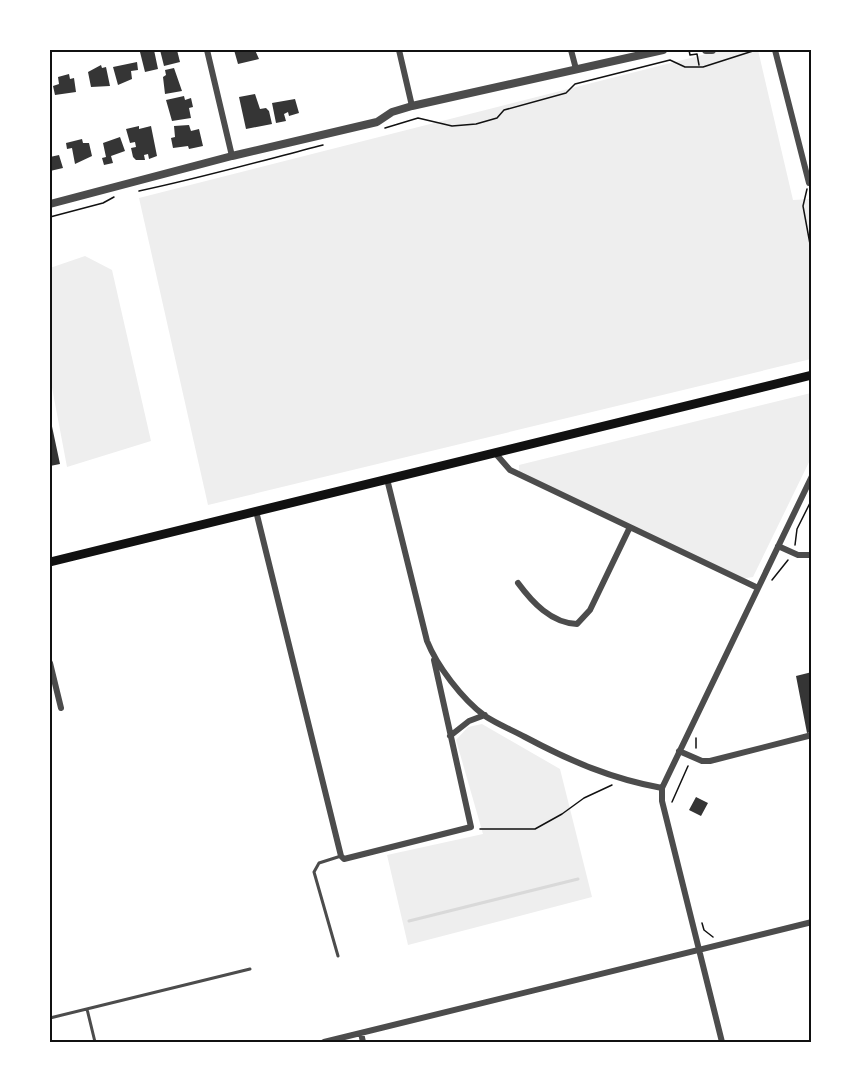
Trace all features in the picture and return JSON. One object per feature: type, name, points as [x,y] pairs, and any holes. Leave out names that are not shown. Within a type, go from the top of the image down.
[{"type":"main road","points":[[50,562],[812,375]]},
{"type":"street","points":[[207,50],[232,156]]},
{"type":"street","points":[[399,50],[412,106]]},
{"type":"street","points":[[571,50],[576,69]]},
{"type":"street","points":[[50,204],[232,156],[377,122],[392,112],[412,106],[663,50]]},
{"type":"street","points":[[706,50],[712,50]]},
{"type":"street","points":[[775,50],[809,183]]},
{"type":"street","points":[[496,454],[510,470],[629,529],[758,588]]},
{"type":"street","points":[[722,1042],[662,801],[662,788],[812,476]]},
{"type":"street","points":[[256,511],[341,856],[344,859],[471,827],[434,660],[427,641],[387,479]]},
{"type":"street","points":[[518,583],[528,597],[548,615],[567,624],[576,624],[590,610],[629,529]]},
{"type":"street","points":[[778,546],[803,556],[812,555]]},
{"type":"street","points":[[434,660],[484,715],[576,764],[614,778],[662,788]]},
{"type":"street","points":[[50,663],[61,708]]},
{"type":"street","points":[[450,736],[469,721],[484,715]]},
{"type":"street","points":[[679,751],[710,761],[812,735]]},
{"type":"street","points":[[324,1042],[812,922]]},
{"type":"street","points":[[361,1033],[363,1042]]},
{"type":"lane","points":[[338,956],[314,872],[320,862],[341,856]]},
{"type":"lane","points":[[50,1018],[250,969]]},
{"type":"lane","points":[[87,1009],[95,1042]]},
{"type":"path","points":[[689,50],[690,55],[697,54],[699,67]]},
{"type":"path","points":[[375,131],[418,118],[452,126],[476,124],[497,118],[504,110],[566,93],[575,84],[669,60],[685,67],[699,67],[746,55],[756,50]]},
{"type":"path","points":[[138,191],[209,176],[256,160],[323,145]]},
{"type":"path","points":[[809,183],[803,206],[812,255]]},
{"type":"path","points":[[50,217],[103,204],[115,195]]},
{"type":"path","points":[[770,584],[792,552],[797,529],[812,499]]},
{"type":"path","points":[[674,796],[697,747],[697,733]]},
{"type":"path","points":[[471,827],[487,831],[535,829],[584,798],[612,785],[614,778]]},
{"type":"shaded area","points":[[722,50],[758,50],[793,200],[811,199],[811,359],[208,505],[139,198]]},
{"type":"shaded area","points":[[85,256],[112,270],[151,441],[67,467],[50,377],[50,268]]},
{"type":"shaded area","points":[[811,393],[811,458],[753,577],[740,579],[519,473],[519,465]]},
{"type":"shaded area","points":[[482,724],[560,769],[592,897],[408,945],[387,855],[483,834],[456,740],[468,727]]},
{"type":"building","points":[[154,50],[158,69],[145,72],[140,52]]},
{"type":"building","points":[[160,50],[177,50],[180,62],[164,66]]},
{"type":"building","points":[[234,50],[255,50],[259,59],[238,64]]},
{"type":"building","points":[[137,62],[138,70],[131,71],[132,79],[118,85],[113,67]]},
{"type":"building","points":[[101,65],[102,68],[106,67],[110,86],[91,87],[88,72]]},
{"type":"building","points":[[174,68],[182,91],[165,94],[163,77],[166,75],[165,70]]},
{"type":"building","points":[[69,74],[70,79],[74,78],[76,92],[55,95],[53,86],[59,84],[58,77]]},
{"type":"building","points":[[255,94],[260,109],[266,108],[269,111],[272,124],[246,129],[239,97]]},
{"type":"building","points":[[184,96],[185,100],[191,98],[193,107],[189,108],[191,118],[172,121],[166,100]]},
{"type":"building","points":[[295,99],[299,113],[289,116],[288,112],[284,114],[286,121],[276,123],[272,103]]},
{"type":"building","points":[[189,125],[191,131],[199,129],[203,146],[189,149],[188,146],[173,148],[171,138],[175,137],[174,126]]},
{"type":"building","points":[[139,126],[139,129],[151,126],[157,156],[149,159],[148,154],[144,155],[145,160],[136,160],[133,157],[131,148],[136,147],[135,142],[130,143],[126,129]]},
{"type":"building","points":[[120,137],[125,151],[111,156],[113,163],[104,165],[102,158],[106,157],[103,143]]},
{"type":"building","points":[[82,139],[83,143],[89,143],[92,156],[75,164],[72,148],[67,149],[66,143]]},
{"type":"building","points":[[59,155],[63,168],[50,171],[50,157]]},
{"type":"building","points":[[50,417],[60,464],[50,466]]},
{"type":"building","points":[[812,672],[812,732],[807,733],[796,676]]},
{"type":"building","points":[[696,797],[708,803],[701,816],[689,810]]},
{"type":"waterway","points":[[409,921],[578,879]]}]
